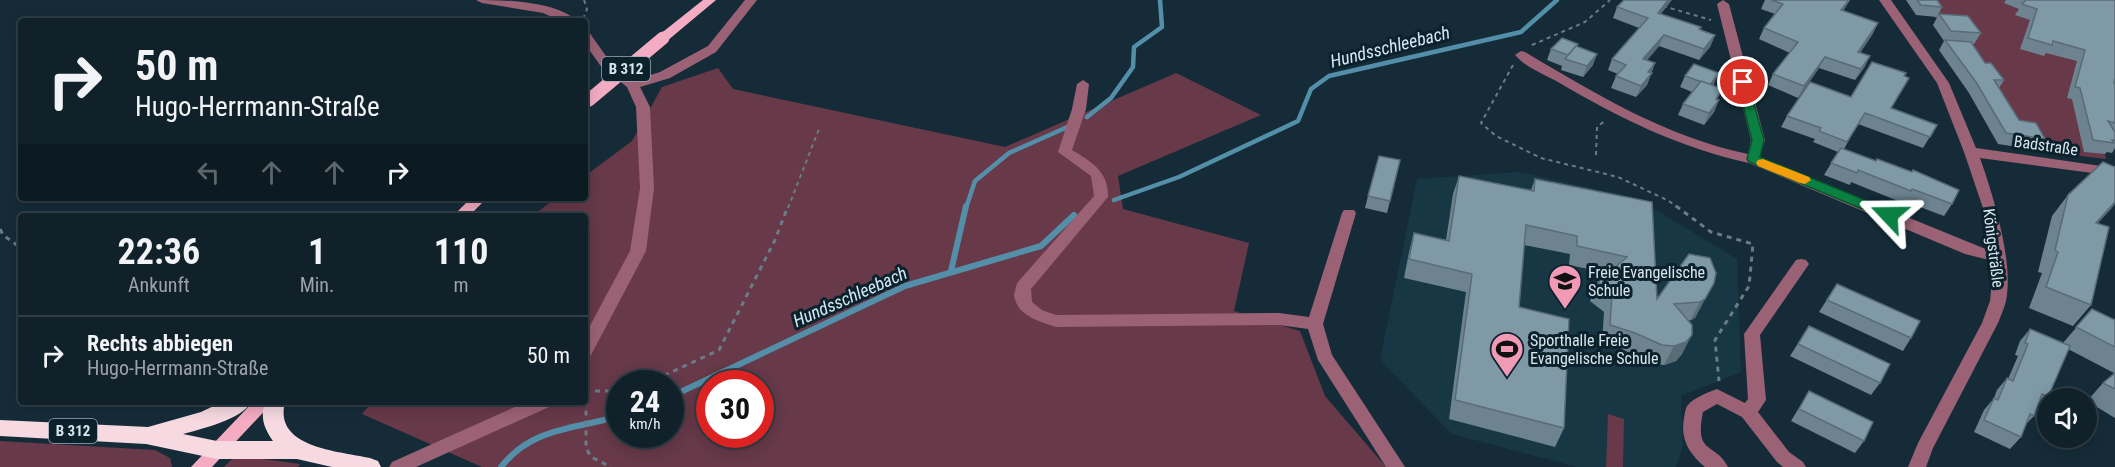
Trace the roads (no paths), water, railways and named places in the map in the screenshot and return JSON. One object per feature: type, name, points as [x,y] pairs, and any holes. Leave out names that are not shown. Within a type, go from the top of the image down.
[{"type":"highway","name":"B 312","points":[[0,428],[146,435],[177,429],[207,419],[235,405]]},
{"type":"highway","points":[[274,405],[271,413],[276,431],[297,450]]},
{"type":"highway","points":[[146,435],[216,450],[297,450],[370,467]]},
{"type":"main road","name":"B 312","points":[[588,101],[710,0]]},
{"type":"main road","points":[[463,213],[477,201]]},
{"type":"main road","points":[[200,467],[261,405]]},
{"type":"street","points":[[482,0],[546,10],[564,18]]},
{"type":"street","points":[[633,85],[665,75],[712,49],[752,0]]},
{"type":"street","name":"Königsträßle","points":[[1884,0],[1943,83],[1971,152],[1990,208],[2000,281],[1998,301],[1980,343],[1924,448],[1917,467]]},
{"type":"street","points":[[1723,4],[1758,140],[1753,159]]},
{"type":"street","points":[[588,39],[604,62],[633,85],[643,107],[647,188],[638,251],[588,345]]},
{"type":"street","points":[[1521,55],[1617,111],[1719,154],[1753,159],[1970,250],[1996,257]]},
{"type":"street","points":[[1083,84],[1079,109],[1065,152],[1096,172],[1103,185],[1101,197],[1023,287],[1020,296],[1024,304],[1042,317],[1056,321],[1279,319],[1315,324]]},
{"type":"street","name":"Badstraße","points":[[1971,152],[2115,172]]},
{"type":"street","points":[[1349,213],[1315,324],[1324,356],[1396,467]]},
{"type":"street","points":[[1748,412],[1756,400],[1752,334],[1801,264]]},
{"type":"street","points":[[1719,467],[1697,452],[1689,430],[1695,408],[1717,396],[1748,412],[1783,457],[1797,467]]},
{"type":"street","points":[[398,467],[536,405]]},
{"type":"waterway","points":[[1087,117],[1111,98],[1133,67],[1134,47],[1162,27],[1160,0]]},
{"type":"waterway","name":"Hundsschleebach","points":[[1114,200],[1179,177],[1298,121],[1311,89],[1329,76],[1521,32],[1557,0]]},
{"type":"waterway","points":[[966,208],[975,181],[1009,153],[1072,125]]},
{"type":"waterway","points":[[951,271],[966,206]]},
{"type":"waterway","name":"Hundsschleebach","points":[[684,390],[905,286],[1041,246],[1074,215]]},
{"type":"waterway","name":"Hundsschleebach","points":[[501,467],[513,454],[540,437],[555,431],[606,419]]},
{"type":"place","name":"Freie Evangelische Schule","points":[[1565,310]]},
{"type":"place","name":"Sporthalle Freie Evangelische Schule","points":[[1507,378]]}]
